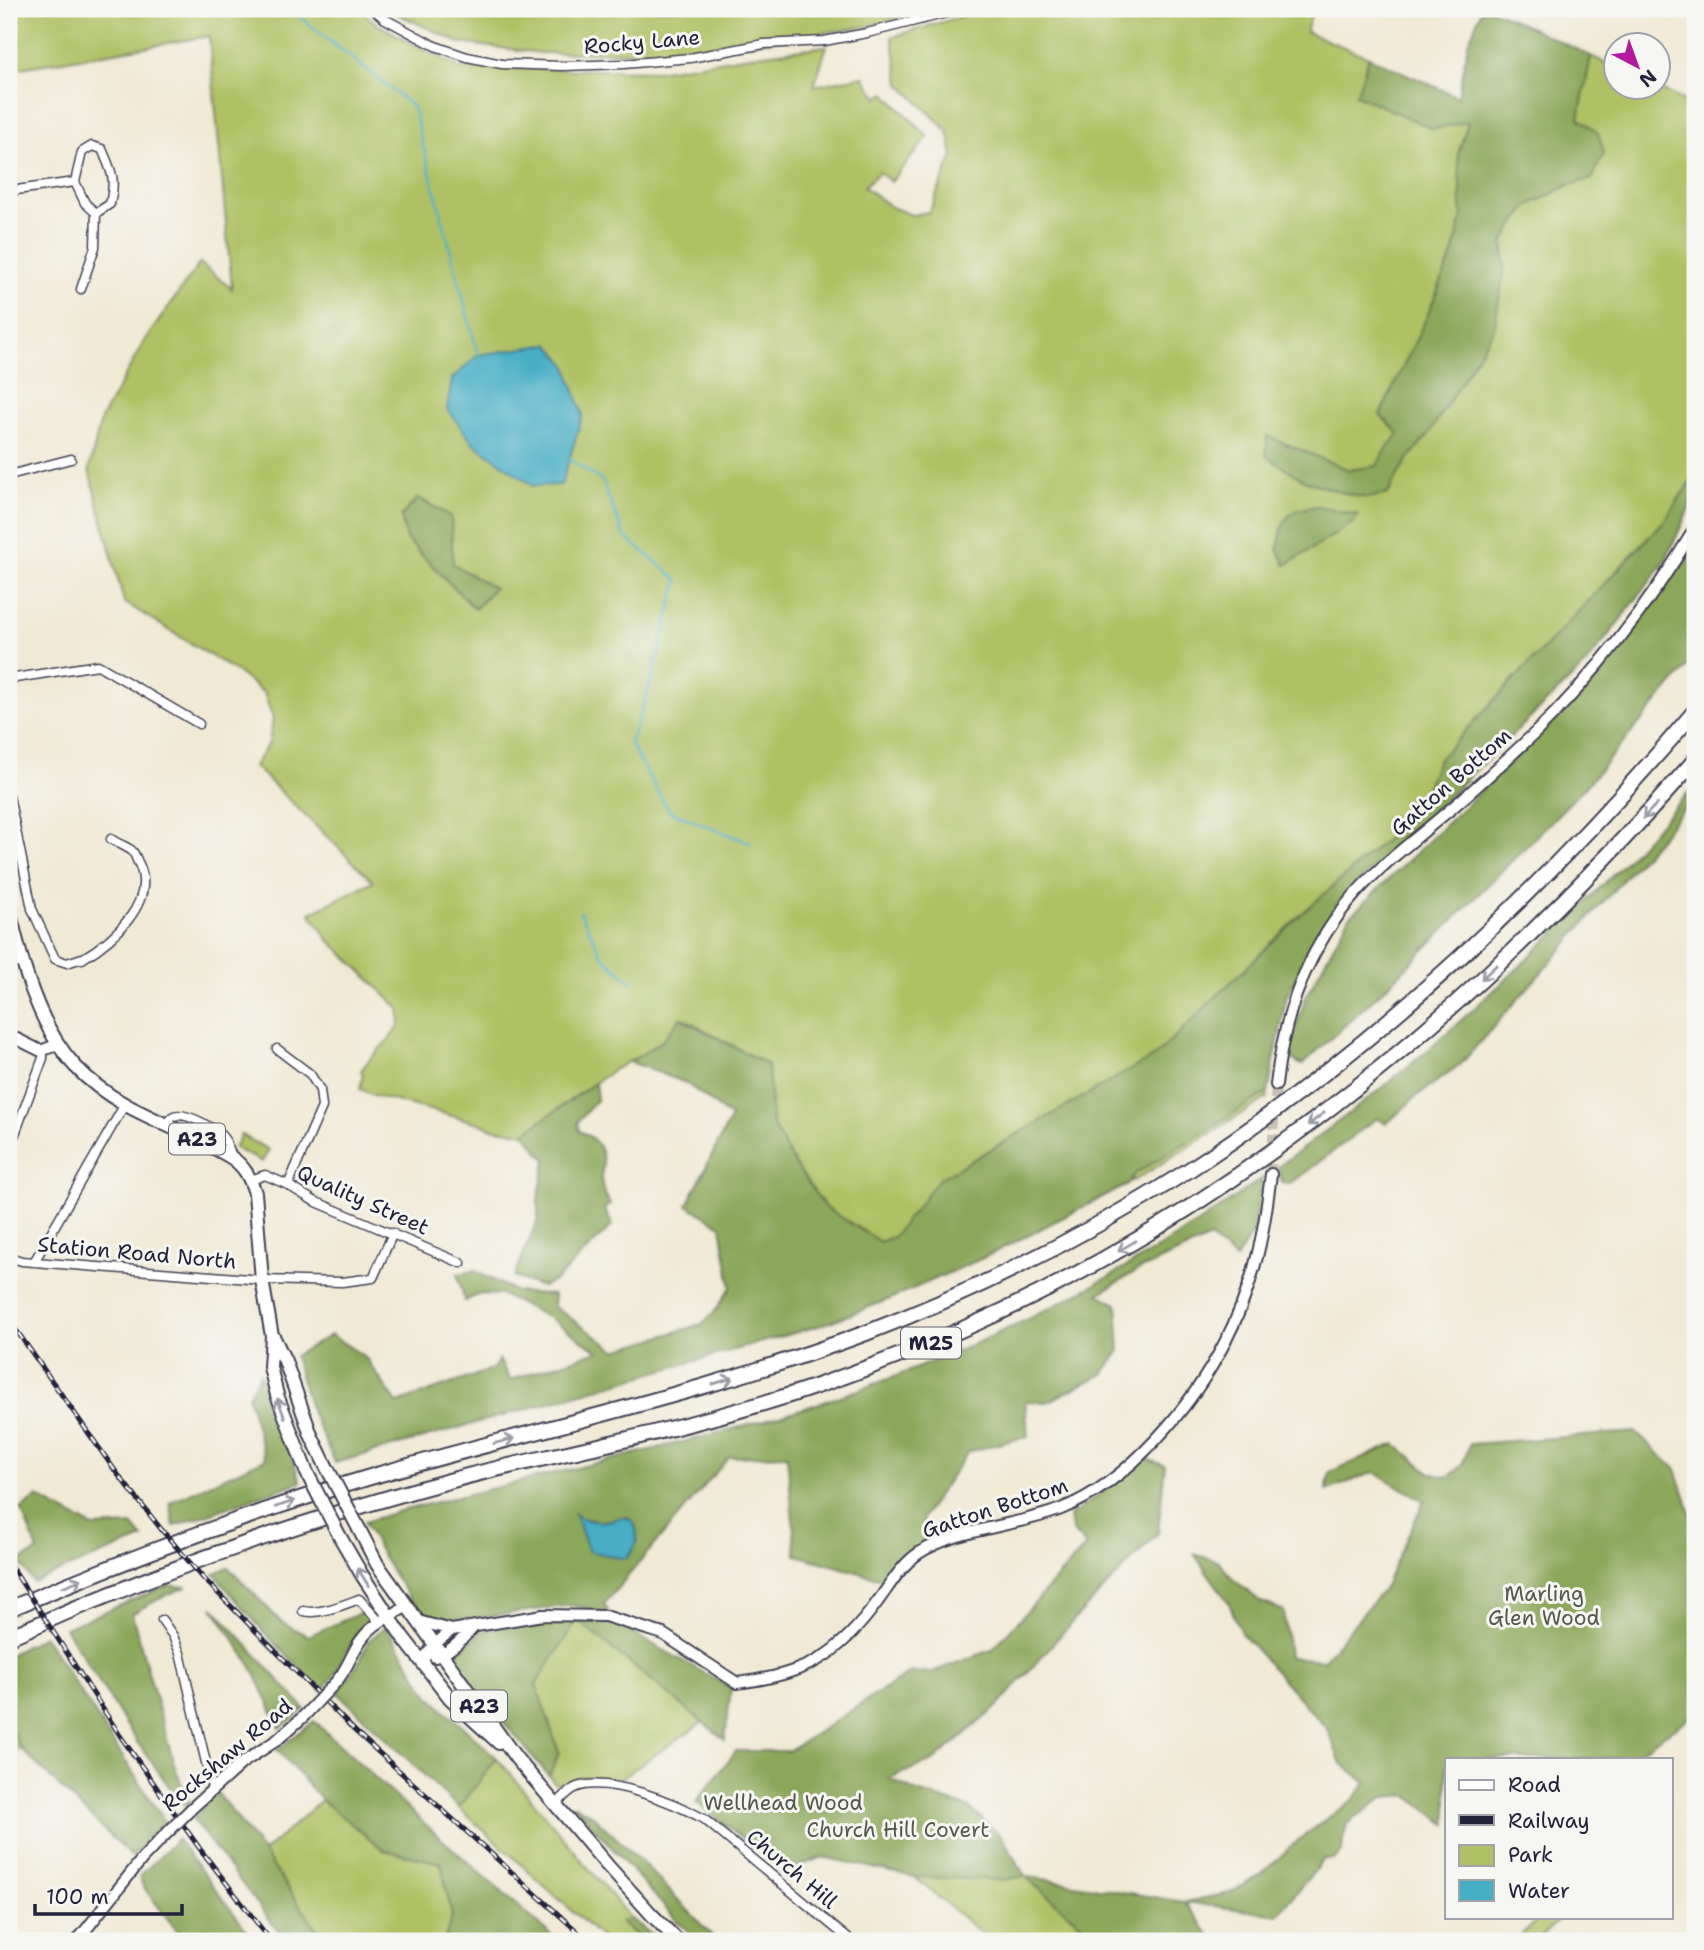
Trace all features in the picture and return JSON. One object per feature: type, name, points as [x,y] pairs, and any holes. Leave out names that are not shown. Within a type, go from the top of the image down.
[{"type":"highway","name":"M25","points":[[1684,724],[1695,700]]},
{"type":"highway","name":"M25","points":[[9,1609],[131,1559],[297,1500],[385,1473],[720,1382],[805,1355],[915,1313],[1054,1248],[1188,1170],[1271,1113],[1353,1049],[1431,983],[1533,887],[1615,803],[1695,711]]},
{"type":"highway","name":"M25","points":[[9,1637],[210,1557],[358,1507],[456,1479],[660,1432],[812,1388],[959,1331],[1053,1286],[1145,1235],[1232,1180],[1360,1084],[1440,1017],[1555,909],[1695,760]]},
{"type":"main road","name":"A23","points":[[9,909],[23,964],[44,1019],[59,1044],[82,1073],[95,1085],[125,1104],[232,1158],[251,1180],[255,1193],[262,1280],[272,1336],[270,1367],[276,1395],[306,1471],[384,1619],[455,1703],[516,1758]]},
{"type":"main road","name":"A23","points":[[272,1336],[285,1361],[311,1435],[377,1564],[516,1758],[652,1915],[678,1941]]},
{"type":"street","name":"Rocky Lane","points":[[373,9],[385,19],[435,46],[467,57],[502,64],[564,66],[690,58],[764,44],[824,41],[963,9]]},
{"type":"street","points":[[81,289],[95,247],[96,213],[85,203],[75,182],[82,152],[92,146],[102,149],[115,184],[110,204],[96,213]]},
{"type":"street","points":[[9,191],[75,182]]},
{"type":"street","points":[[9,475],[71,459]]},
{"type":"street","name":"Gatton Bottom","points":[[1276,1085],[1284,1029],[1301,979],[1341,910],[1387,864],[1490,775],[1577,690],[1637,617],[1695,528]]},
{"type":"street","points":[[9,679],[98,665],[199,724]]},
{"type":"street","points":[[9,796],[33,909],[55,959],[67,963],[82,959],[102,947],[135,913],[143,874],[133,851],[111,839]]},
{"type":"street","points":[[9,962],[23,964]]},
{"type":"street","points":[[9,1035],[34,1049],[43,1050],[59,1044]]},
{"type":"street","points":[[277,1049],[310,1074],[320,1090],[322,1107],[288,1185]]},
{"type":"street","points":[[9,1150],[43,1058],[43,1050]]},
{"type":"street","points":[[34,1262],[125,1104]]},
{"type":"street","name":"Gatton Bottom","points":[[452,1630],[543,1615],[605,1616],[663,1634],[737,1683],[765,1680],[802,1669],[818,1661],[857,1628],[903,1568],[919,1553],[957,1537],[1063,1509],[1110,1482],[1142,1454],[1196,1388],[1225,1342],[1255,1267],[1271,1174]]},
{"type":"street","name":"Quality Street","points":[[251,1180],[265,1175],[314,1201],[461,1263]]},
{"type":"street","name":"Station Road North","points":[[9,1257],[22,1261],[262,1280],[342,1282],[373,1278],[393,1233]]},
{"type":"street","points":[[303,1611],[311,1613],[331,1609],[359,1599],[384,1619]]},
{"type":"street","name":"Rockshaw Road","points":[[77,1941],[163,1836],[212,1788],[242,1763],[277,1740],[303,1717],[344,1674],[360,1641],[384,1619],[408,1606]]},
{"type":"street","points":[[162,1620],[173,1636],[180,1654],[212,1788]]},
{"type":"street","points":[[418,1621],[452,1630],[438,1649],[422,1661]]},
{"type":"street","points":[[438,1649],[459,1642],[474,1627]]},
{"type":"street","name":"Church Hill","points":[[556,1805],[575,1788],[590,1785],[611,1786],[676,1804],[704,1819],[852,1941]]},
{"type":"green space","points":[[9,9],[359,9],[380,26],[460,68],[657,71],[827,46],[814,86],[863,76],[878,98],[885,93],[928,137],[891,182],[879,172],[864,187],[891,207],[912,215],[929,212],[953,156],[948,131],[900,84],[892,37],[986,9],[1148,15],[1192,9],[1313,9],[1306,32],[1369,57],[1357,95],[1468,122],[1521,172],[1591,56],[1602,61],[1602,102],[1672,102],[1672,95],[1695,106],[1695,496],[1664,563],[1585,665],[1336,905],[1287,994],[1267,1098],[1135,1180],[873,1249],[880,1242],[825,1207],[775,1166],[768,1065],[685,1019],[680,1018],[654,1048],[613,1070],[524,1133],[490,1128],[360,1089],[363,1074],[361,1071],[399,1025],[399,1008],[328,939],[310,913],[373,881],[254,766],[269,743],[273,719],[264,693],[237,672],[124,602],[89,470],[101,419],[145,340],[200,263],[232,289],[209,36],[9,70]]},
{"type":"green space","points":[[387,9],[930,9],[870,26],[699,51],[542,53],[460,43]]},
{"type":"green space","points":[[1482,9],[1491,9],[1591,56],[1579,118],[1598,133],[1604,153],[1592,179],[1569,185],[1528,206],[1513,226],[1503,243],[1505,265],[1494,329],[1388,494],[1366,498],[1306,481],[1266,456],[1267,436],[1349,470],[1377,466],[1399,434],[1380,415],[1425,321],[1454,251],[1462,216],[1458,154],[1468,122],[1433,129],[1356,95],[1369,57],[1458,97],[1468,43]]},
{"type":"green space","points":[[1695,475],[1695,496],[1664,563],[1585,665],[1336,905],[1287,994],[1268,1092],[1135,1174],[1127,1185],[985,1257],[885,1301],[822,1325],[335,1463],[311,1411],[294,1356],[331,1335],[365,1357],[397,1403],[493,1369],[499,1359],[510,1380],[598,1351],[548,1317],[502,1295],[479,1294],[465,1301],[457,1274],[475,1271],[517,1292],[554,1295],[553,1306],[616,1350],[702,1324],[716,1310],[731,1287],[721,1226],[687,1205],[731,1117],[686,1083],[630,1062],[662,1041],[680,1018],[768,1065],[772,1123],[791,1158],[825,1207],[880,1242],[893,1237],[939,1179],[1156,1055],[1298,917],[1415,814],[1438,760],[1663,522]]},
{"type":"green space","points":[[418,498],[451,516],[453,564],[494,588],[475,609],[406,539],[401,516]]},
{"type":"green space","points":[[1318,506],[1359,515],[1353,523],[1286,565],[1278,550],[1284,523],[1292,513]]},
{"type":"green space","points":[[1695,542],[1695,658],[1586,786],[1397,977],[1302,1065],[1287,1056],[1306,996],[1350,916],[1600,677],[1683,564]]},
{"type":"green space","points":[[1695,785],[1695,796],[1460,1065],[1418,1095],[1386,1124],[1377,1118],[1290,1184],[1282,1183],[1278,1167],[1428,1050],[1511,975],[1616,872]]},
{"type":"green space","points":[[595,1083],[597,1099],[578,1122],[579,1131],[594,1140],[600,1148],[602,1184],[610,1204],[604,1209],[613,1225],[556,1280],[542,1287],[514,1277],[538,1219],[538,1200],[546,1160],[524,1133]]},
{"type":"green space","points":[[241,1135],[269,1150],[262,1162],[234,1148]]},
{"type":"green space","points":[[1262,1178],[1253,1232],[1236,1259],[1210,1238],[1137,1271],[1098,1294],[1117,1304],[1120,1351],[1103,1374],[1047,1402],[1025,1401],[1028,1436],[968,1452],[923,1517],[923,1542],[885,1580],[796,1555],[787,1455],[729,1457],[604,1604],[610,1614],[571,1605],[455,1621],[422,1617],[387,1564],[364,1522],[739,1427],[892,1378],[1003,1331],[1058,1304],[1111,1276],[1213,1213]],"holes":[[[575,1515],[600,1521],[625,1517],[589,1551]]]},
{"type":"green space","points":[[260,1374],[301,1482],[174,1526],[170,1502],[265,1459],[248,1396]]},
{"type":"green space","name":"Marling Glen Wood","points":[[1635,1432],[1676,1469],[1695,1526],[1695,1714],[1629,1758],[1445,1758],[1445,1823],[1406,1795],[1384,1797],[1347,1824],[1342,1852],[1334,1859],[1324,1859],[1278,1915],[1185,1902],[1214,1941],[1163,1941],[1151,1930],[1138,1941],[1100,1941],[1025,1876],[1184,1902],[1230,1893],[1261,1874],[1302,1837],[1354,1799],[1366,1783],[1341,1763],[1327,1729],[1241,1633],[1229,1603],[1194,1554],[1218,1561],[1233,1579],[1261,1602],[1284,1611],[1289,1657],[1324,1660],[1383,1590],[1424,1501],[1374,1472],[1326,1491],[1330,1472],[1395,1444],[1432,1474],[1448,1477],[1462,1465],[1470,1444]]},
{"type":"green space","name":"Wellhead Wood","points":[[1142,1454],[1151,1461],[1165,1465],[1158,1533],[1073,1621],[998,1706],[933,1761],[889,1778],[917,1792],[970,1808],[1003,1838],[1025,1876],[1003,1880],[914,1877],[823,1857],[785,1871],[696,1802],[736,1751],[789,1751],[909,1673],[932,1672],[992,1650],[1086,1546],[1072,1530],[1070,1516],[1128,1473]]},
{"type":"green space","points":[[37,1497],[93,1527],[132,1525],[143,1538],[33,1582],[19,1561],[38,1551],[21,1509]]},
{"type":"green space","points":[[228,1567],[281,1622],[308,1636],[365,1611],[370,1622],[354,1638],[330,1682],[322,1691],[262,1630],[214,1574]]},
{"type":"green space","points":[[169,1585],[187,1587],[132,1614],[176,1771],[190,1804],[182,1804],[139,1745],[65,1628]]},
{"type":"green space","points":[[212,1606],[305,1709],[280,1728],[252,1667]]},
{"type":"green space","points":[[570,1615],[620,1626],[731,1688],[725,1740],[577,1620],[536,1684],[559,1753],[549,1776],[449,1657],[480,1632]]},
{"type":"green space","points":[[577,1619],[703,1722],[617,1781],[581,1776],[560,1789],[549,1776],[559,1753],[536,1684]]},
{"type":"green space","points":[[386,1626],[429,1696],[497,1758],[459,1808],[338,1693],[360,1660],[368,1641]]},
{"type":"green space","points":[[44,1636],[165,1822],[132,1857],[20,1748],[9,1725],[9,1655]]},
{"type":"green space","points":[[314,1721],[437,1835],[558,1941],[444,1941],[452,1917],[441,1863],[384,1850],[322,1800],[277,1750]]},
{"type":"green space","points":[[9,1725],[20,1748],[9,1759]]},
{"type":"green space","points":[[497,1758],[631,1919],[622,1923],[643,1941],[605,1941],[459,1808]]},
{"type":"green space","points":[[216,1791],[263,1852],[325,1941],[286,1941],[193,1820]]},
{"type":"green space","points":[[322,1800],[384,1850],[441,1863],[452,1917],[444,1941],[325,1941],[263,1852]]},
{"type":"green space","points":[[573,1804],[592,1815],[651,1871],[717,1941],[698,1941]]},
{"type":"green space","points":[[177,1839],[255,1941],[185,1941],[144,1888],[139,1877]]},
{"type":"green space","points":[[1025,1876],[1100,1941],[991,1941],[914,1877]]},
{"type":"green space","points":[[1540,1918],[1562,1918],[1535,1941],[1514,1941]]},
{"type":"green space","points":[[631,1919],[660,1941],[643,1941],[621,1922]]},
{"type":"water","points":[[549,344],[566,364],[583,415],[561,485],[533,486],[473,443],[447,409],[452,379],[478,355]]},
{"type":"water","points":[[575,1514],[598,1522],[623,1517],[629,1519],[635,1526],[635,1546],[625,1559],[589,1551]]},
{"type":"waterway","points":[[290,9],[413,107],[478,355]]},
{"type":"waterway","points":[[569,459],[602,481],[624,536],[678,580],[653,676],[630,744],[669,811],[750,843]]},
{"type":"waterway","points":[[580,912],[603,957],[632,982]]},
{"type":"tunnel","points":[[1271,1174],[1276,1085]]},
{"type":"railway","points":[[9,1320],[116,1472],[204,1579],[356,1732],[588,1941]]},
{"type":"railway","points":[[9,1563],[121,1737],[200,1849],[271,1941]]},
{"type":"park label","name":"Church Hill Covert","points":[[898,1830]]}]
